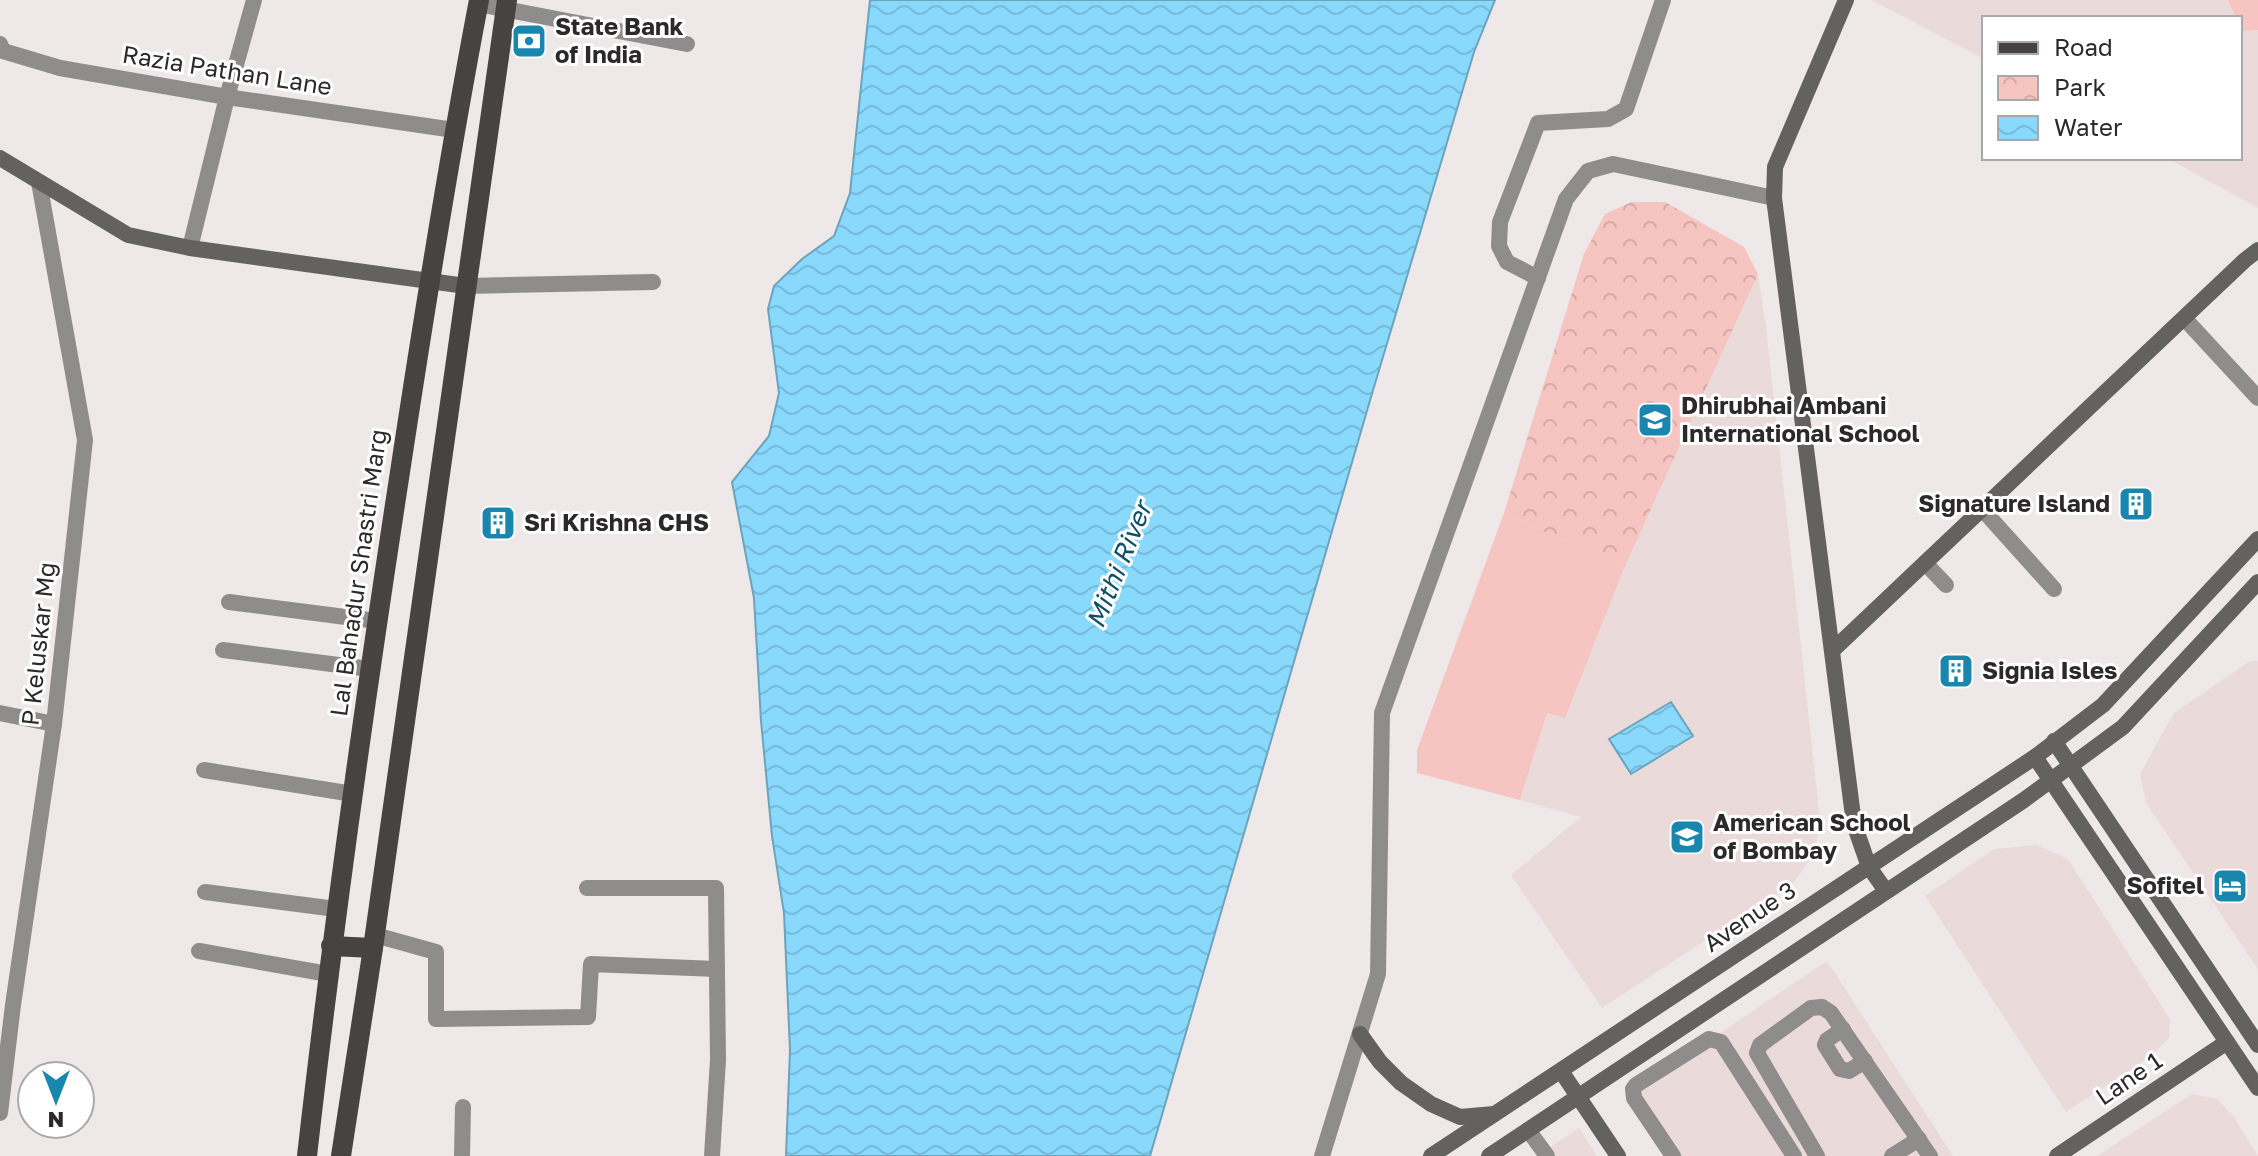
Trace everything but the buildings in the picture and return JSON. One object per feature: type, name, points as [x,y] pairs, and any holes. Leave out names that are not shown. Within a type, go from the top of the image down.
[{"type":"main road","name":"Lal Bahadur Shastri Marg","points":[[307,1156],[331,946],[377,621],[454,130],[479,2]]},
{"type":"main road","points":[[341,1156],[507,4]]},
{"type":"main road","points":[[331,946],[374,942]]},
{"type":"street","points":[[190,248],[254,0]]},
{"type":"street","points":[[1538,278],[1507,262],[1499,246],[1500,222],[1538,123],[1608,119],[1626,109],[1663,0]]},
{"type":"street","points":[[1846,0],[1775,167],[1774,198],[1854,824],[1869,867],[1886,891]]},
{"type":"street","points":[[479,2],[507,4],[687,44]]},
{"type":"street","name":"Razia Pathan Lane","points":[[0,44],[3,51],[60,68],[227,97],[454,130]]},
{"type":"street","points":[[0,158],[128,235],[190,248],[466,286],[653,282]]},
{"type":"street","points":[[1322,1156],[1378,974],[1382,713],[1566,199],[1588,171],[1613,164],[1774,198]]},
{"type":"street","name":"P Keluskar Mg","points":[[0,1113],[6,1001],[54,724],[85,440],[39,182]]},
{"type":"street","points":[[1834,649],[2258,250]]},
{"type":"street","points":[[2184,318],[2258,398]]},
{"type":"street","points":[[1982,509],[2054,589]]},
{"type":"street","name":"Avenue 3","points":[[1431,1156],[2035,757],[2103,705],[2258,540]]},
{"type":"street","points":[[1925,563],[1946,585]]},
{"type":"street","points":[[1489,1156],[2052,779],[2123,727],[2258,582]]},
{"type":"street","points":[[229,602],[377,621]]},
{"type":"street","points":[[223,650],[370,669]]},
{"type":"street","points":[[0,713],[54,724]]},
{"type":"street","points":[[2054,741],[2258,1045]]},
{"type":"street","points":[[2035,757],[2258,1088]]},
{"type":"street","points":[[204,770],[353,794]]},
{"type":"street","points":[[587,888],[716,888],[718,1060],[712,1156]]},
{"type":"street","points":[[205,892],[336,909]]},
{"type":"street","points":[[374,942],[436,952],[436,1019],[588,1017],[591,964],[717,969]]},
{"type":"street","points":[[199,951],[328,974]]},
{"type":"street","points":[[1817,1156],[1757,1053],[1760,1045],[1811,1008],[1822,1007],[1843,1029],[1930,1156]]},
{"type":"street","points":[[1687,1024],[1700,1043]]},
{"type":"street","points":[[1843,1029],[1827,1040],[1825,1045],[1840,1069],[1849,1071],[1865,1061]]},
{"type":"street","points":[[1360,1034],[1380,1062],[1401,1083],[1431,1104],[1460,1117],[1497,1114]]},
{"type":"street","points":[[1673,1156],[1634,1098],[1633,1089],[1709,1039],[1721,1042],[1794,1156]]},
{"type":"street","name":"Lane 1","points":[[2057,1156],[2227,1042]]},
{"type":"street","points":[[1561,1071],[1618,1156]]},
{"type":"street","points":[[462,1156],[463,1107]]},
{"type":"street","points":[[1528,1130],[1547,1156]]},
{"type":"street","points":[[1892,1156],[1919,1139]]},
{"type":"shaded area","points":[[1872,0],[2258,0],[2258,208],[2171,160],[2242,160],[2242,16],[1982,16],[1982,58]]},
{"type":"shaded area","name":"Dhirubhai Ambani International School","points":[[1632,202],[1665,202],[1744,247],[1758,274],[1820,820],[1814,854],[1794,882],[1602,1008],[1511,875],[1581,817],[1520,800],[1547,713],[1442,683],[1504,513],[1584,254],[1605,214]]},
{"type":"shaded area","name":"Sofitel","points":[[2250,661],[2258,661],[2258,969],[2146,803],[2140,774],[2174,713]]},
{"type":"shaded area","points":[[2037,845],[2068,859],[2170,1019],[2169,1038],[2150,1057],[2066,1112],[1925,896],[1994,849]]},
{"type":"shaded area","points":[[1827,961],[1953,1156],[1668,1156],[1628,1095]]},
{"type":"shaded area","points":[[2192,1094],[2217,1099],[2233,1116],[2258,1156],[2097,1156]]},
{"type":"shaded area","points":[[1579,1128],[1597,1156],[1537,1156]]},
{"type":"green space","points":[[2228,0],[2258,0],[2258,30],[2242,31],[2242,16],[2235,16]]},
{"type":"green space","points":[[1632,202],[1665,202],[1744,247],[1758,274],[1624,568],[1504,513],[1584,254],[1605,214]]},
{"type":"green space","points":[[1504,513],[1624,568],[1565,718],[1547,713],[1520,800],[1417,773],[1417,750]]},
{"type":"water","name":"Mithi River","points":[[870,0],[1495,0],[1474,52],[1371,397],[1150,1156],[786,1156],[790,1050],[784,913],[772,836],[761,721],[754,598],[732,482],[769,436],[779,393],[768,309],[774,286],[802,259],[834,236],[850,193]]},
{"type":"water","points":[[1671,702],[1693,736],[1631,774],[1609,739]]},
{"type":"place","name":"State Bank of India","points":[[529,41]]},
{"type":"place","name":"Dhirubhai Ambani International School","points":[[1655,420]]},
{"type":"place","name":"Signature Island","points":[[2136,504]]},
{"type":"place","name":"Sri Krishna CHS","points":[[498,523]]},
{"type":"place","name":"Signia Isles","points":[[1956,671]]},
{"type":"place","name":"American School of Bombay","points":[[1687,837]]},
{"type":"place","name":"Sofitel","points":[[2230,886]]}]
